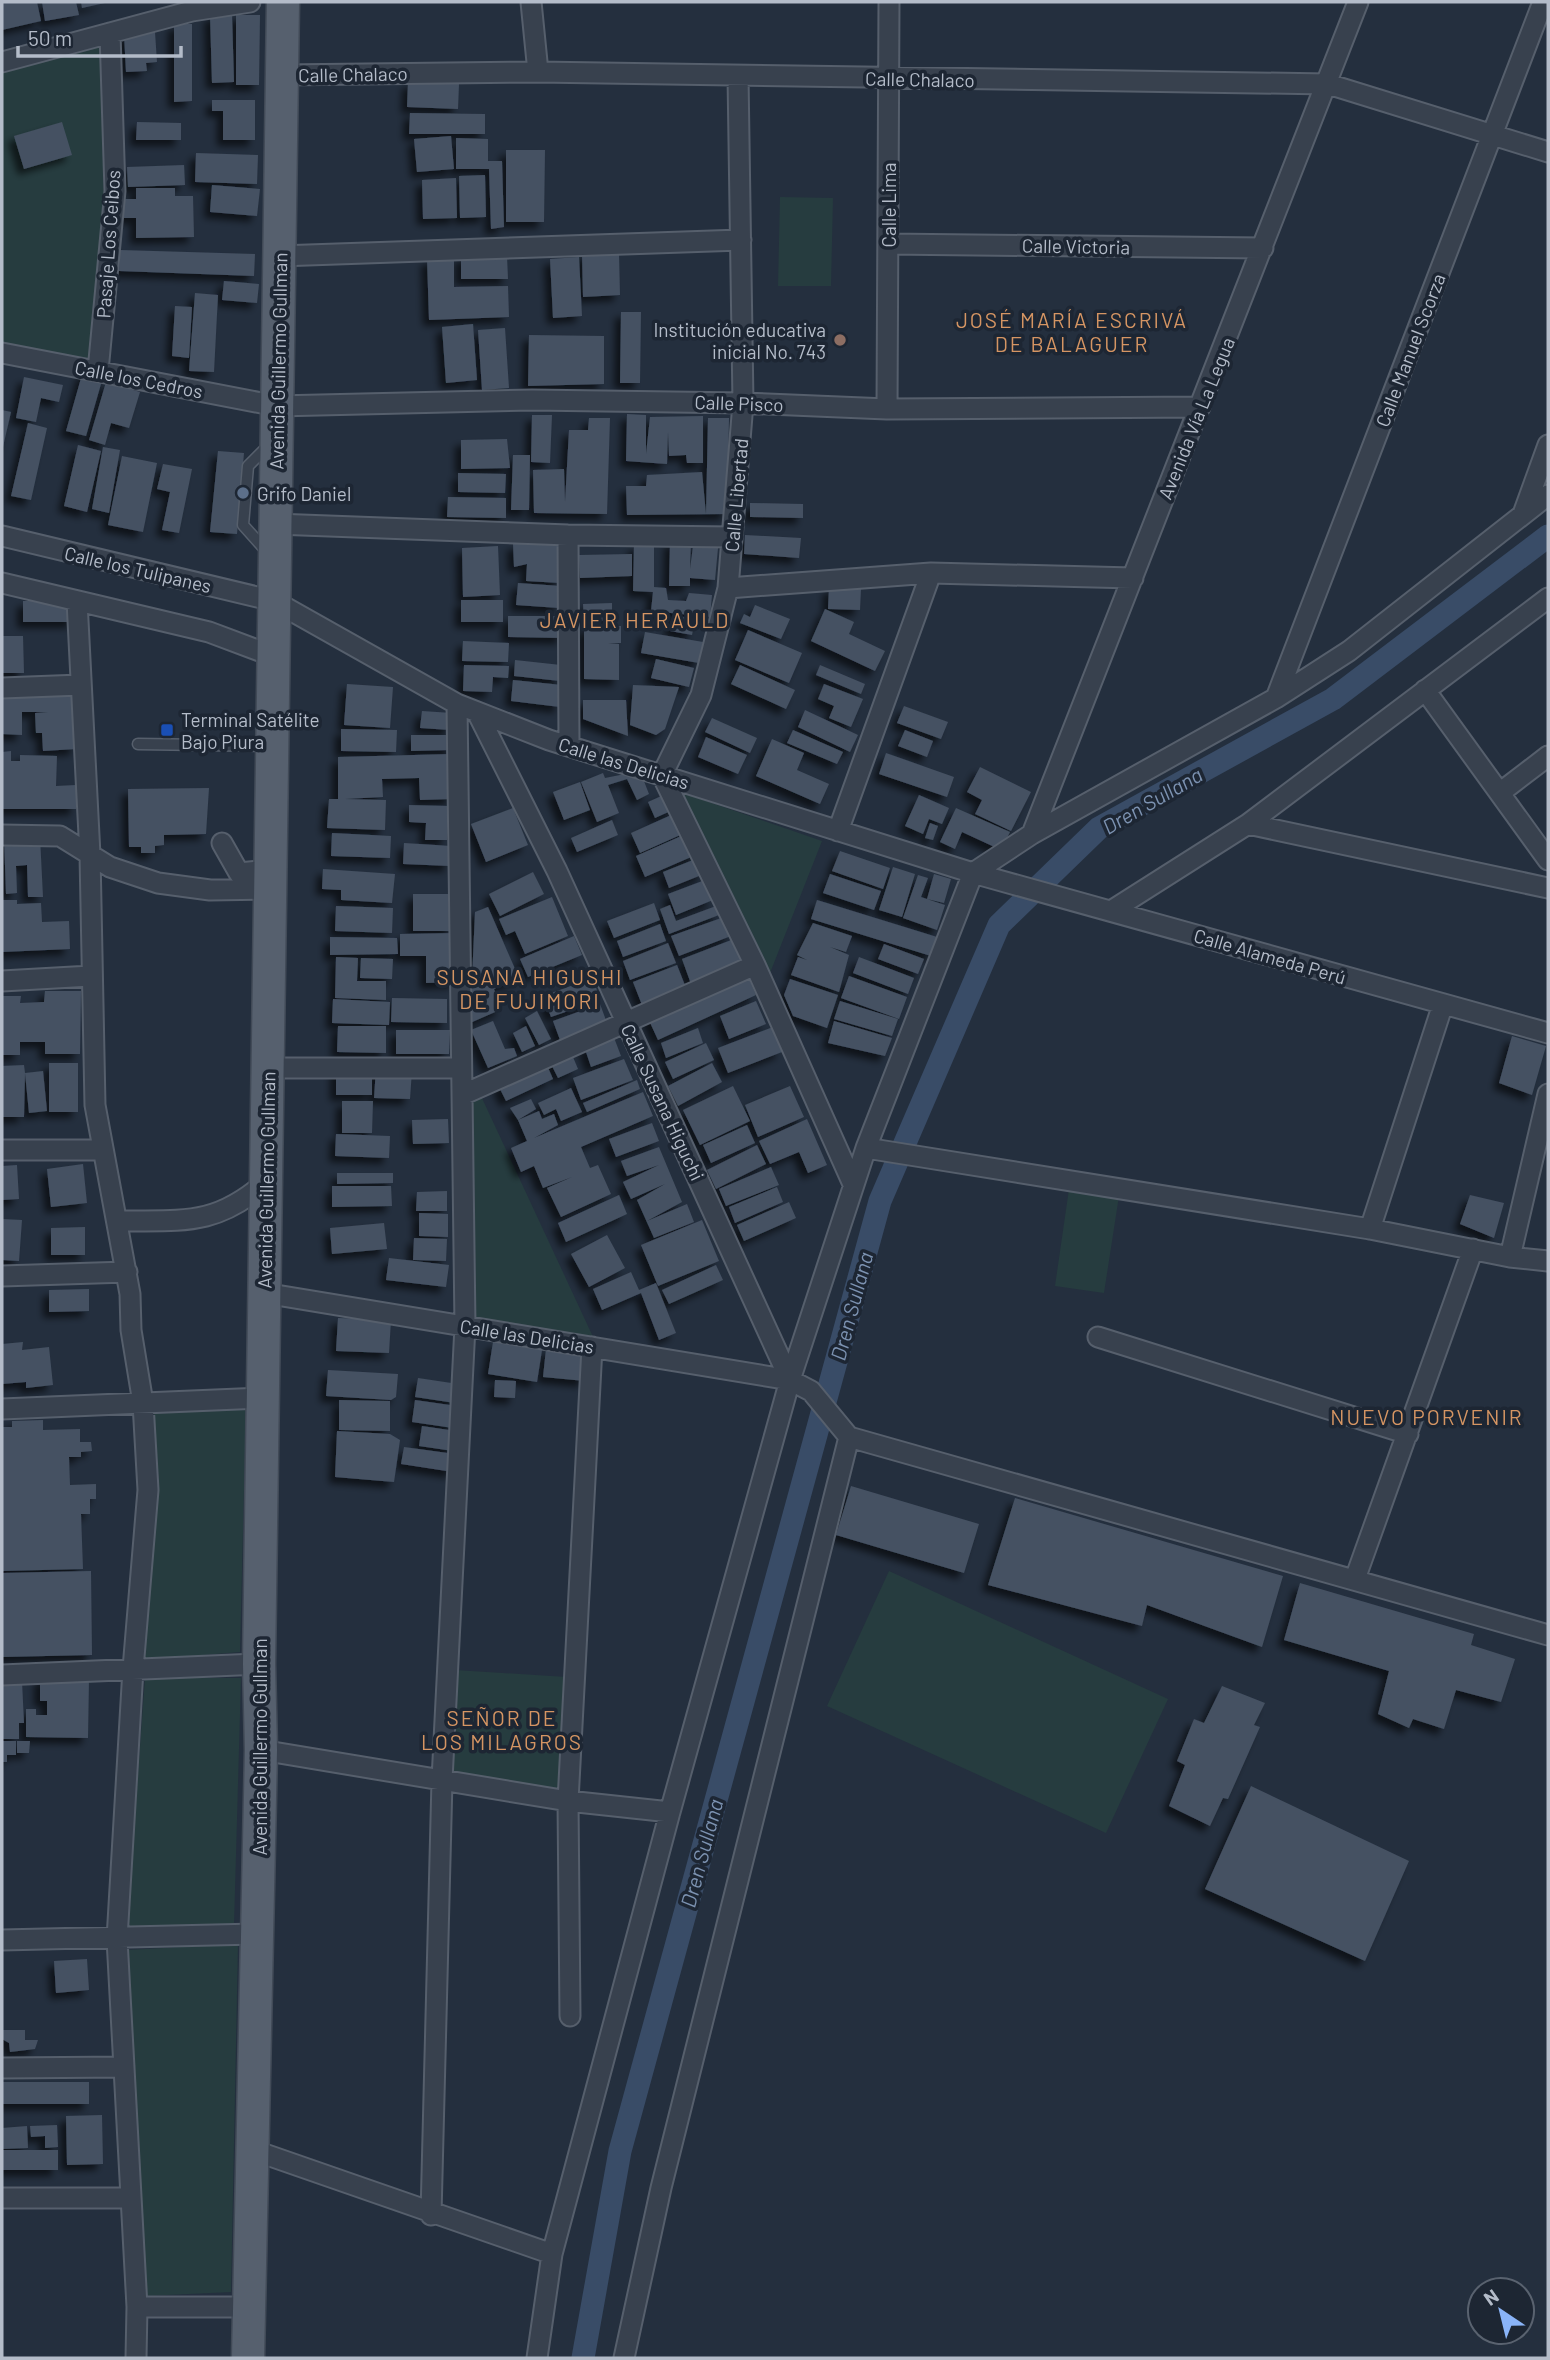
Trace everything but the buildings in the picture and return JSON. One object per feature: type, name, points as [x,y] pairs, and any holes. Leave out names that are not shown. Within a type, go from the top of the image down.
[{"type":"main road","name":"Avenida Guillermo Gullman","points":[[248,2358],[261,1750],[259,1664],[283,2]]},
{"type":"street","points":[[2,62],[192,11],[250,2]]},
{"type":"street","points":[[531,2],[538,72]]},
{"type":"street","name":"Calle Lima","points":[[887,409],[889,2]]},
{"type":"street","name":"Avenida Vía La Legua","points":[[1032,834],[1358,2]]},
{"type":"street","name":"Calle Manuel Scorza","points":[[1276,698],[1543,2]]},
{"type":"street","name":"Pasaje Los Ceibos","points":[[98,371],[116,191],[110,33]]},
{"type":"street","name":"Calle Chalaco","points":[[282,75],[538,72],[1328,84],[1548,152]]},
{"type":"street","name":"Calle Libertad","points":[[662,775],[701,695],[728,588],[743,403],[738,76]]},
{"type":"street","points":[[279,256],[741,240]]},
{"type":"street","name":"Calle Victoria","points":[[888,244],[1263,248]]},
{"type":"street","name":"Calle los Cedros","points":[[2,353],[277,406]]},
{"type":"street","name":"Calle Pisco","points":[[277,406],[532,400],[743,403],[887,409],[1200,407]]},
{"type":"street","points":[[1523,515],[1548,445]]},
{"type":"street","points":[[537,2358],[552,2254],[670,1812],[790,1380],[853,1184],[871,1148],[973,873],[1032,834],[1276,698],[1349,651],[1548,495]]},
{"type":"street","points":[[275,524],[568,535],[732,537]]},
{"type":"street","points":[[568,535],[569,746]]},
{"type":"street","name":"Calle los Tulipanes","points":[[2,536],[274,601]]},
{"type":"street","points":[[838,831],[931,573]]},
{"type":"street","points":[[728,588],[931,573],[1133,578]]},
{"type":"street","points":[[2,583],[209,632],[273,656]]},
{"type":"street","points":[[1111,911],[1248,824],[1548,598]]},
{"type":"street","points":[[77,601],[90,855],[95,1105],[101,1150],[119,1222],[127,1272],[134,1363],[143,1403],[148,1490],[133,1669],[117,1940],[137,2307],[136,2358]]},
{"type":"street","name":"Calle las Delicias","points":[[274,601],[457,704],[477,712],[569,746],[993,878]]},
{"type":"street","points":[[2,688],[80,685]]},
{"type":"street","points":[[1425,690],[1548,860]]},
{"type":"street","points":[[430,2215],[443,1780],[465,1326],[457,704]]},
{"type":"street","name":"Calle Susana Higuchi","points":[[477,712],[557,871],[790,1380]]},
{"type":"street","points":[[1501,792],[1548,756]]},
{"type":"street","points":[[662,775],[755,965],[853,1184]]},
{"type":"street","points":[[1248,824],[1548,888]]},
{"type":"street","points":[[2,835],[49,834],[71,842],[110,867],[158,883],[197,889],[270,880]]},
{"type":"street","points":[[222,844],[239,873],[270,880]]},
{"type":"street","name":"Calle Alameda Perú","points":[[993,878],[1548,1033]]},
{"type":"street","points":[[462,1095],[755,965]]},
{"type":"street","points":[[2,981],[91,976]]},
{"type":"street","points":[[1370,1229],[1443,1004]]},
{"type":"street","points":[[268,1068],[461,1068]]},
{"type":"street","points":[[1510,1257],[1548,1094]]},
{"type":"street","points":[[871,1148],[1370,1229],[1510,1257],[1548,1261]]},
{"type":"street","points":[[2,1150],[101,1150]]},
{"type":"street","points":[[119,1222],[202,1219],[233,1208],[266,1182]]},
{"type":"street","points":[[1355,1579],[1473,1249]]},
{"type":"street","points":[[2,1276],[127,1272]]},
{"type":"street","name":"Calle las Delicias","points":[[264,1293],[790,1380],[811,1391],[847,1435]]},
{"type":"street","points":[[1098,1337],[1408,1434]]},
{"type":"street","points":[[570,2016],[568,1801],[592,1347]]},
{"type":"street","points":[[2,1409],[263,1398]]},
{"type":"street","points":[[624,2358],[661,2188],[847,1435],[1548,1635]]},
{"type":"street","points":[[2,1675],[259,1664]]},
{"type":"street","points":[[261,1750],[568,1801],[670,1812]]},
{"type":"street","points":[[2,1940],[117,1940],[256,1934]]},
{"type":"street","points":[[2,2068],[124,2067]]},
{"type":"street","points":[[253,2150],[430,2215],[552,2254]]},
{"type":"street","points":[[2,2198],[131,2198]]},
{"type":"street","points":[[137,2307],[248,2307]]},
{"type":"lane","points":[[275,561],[243,525],[248,466],[276,439]]},
{"type":"lane","points":[[138,744],[272,746]]},
{"type":"green space","points":[[100,43],[104,202],[89,360],[2,342],[2,70]]},
{"type":"green space","points":[[780,197],[833,198],[831,286],[778,286]]},
{"type":"green space","points":[[680,792],[822,841],[770,973]]},
{"type":"green space","points":[[481,1096],[594,1339],[476,1320],[473,1100]]},
{"type":"green space","points":[[1069,1189],[1119,1196],[1104,1293],[1055,1286]]},
{"type":"green space","points":[[246,1408],[240,1652],[143,1660],[159,1482],[154,1414]]},
{"type":"green space","points":[[889,1571],[1168,1699],[1106,1833],[827,1706]]},
{"type":"green space","points":[[455,1670],[567,1677],[563,1792],[451,1776]]},
{"type":"green space","points":[[145,1678],[241,1678],[234,1925],[127,1926]]},
{"type":"green space","points":[[238,1944],[231,2292],[147,2296],[126,1950]]},
{"type":"waterway","name":"Dren Sullana","points":[[583,2358],[620,2151],[880,1201],[999,925],[1099,828],[1333,699],[1548,536]]},
{"type":"place","name":"Institución educativa inicial No. 743","points":[[840,340]]},
{"type":"place","name":"Grifo Daniel","points":[[243,493]]},
{"type":"place","name":"Terminal Satélite Bajo Piura","points":[[167,730]]},
{"type":"district","name":"JOSÉ MARÍA ESCRIVÁ DE BALAGUER","points":[[1072,331]]},
{"type":"district","name":"JAVIER HERAULD","points":[[635,619]]},
{"type":"district","name":"SUSANA HIGUSHI DE FUJIMORI","points":[[530,988]]},
{"type":"district","name":"NUEVO PORVENIR","points":[[1427,1416]]},
{"type":"district","name":"SEÑOR DE LOS MILAGROS","points":[[502,1729]]}]
